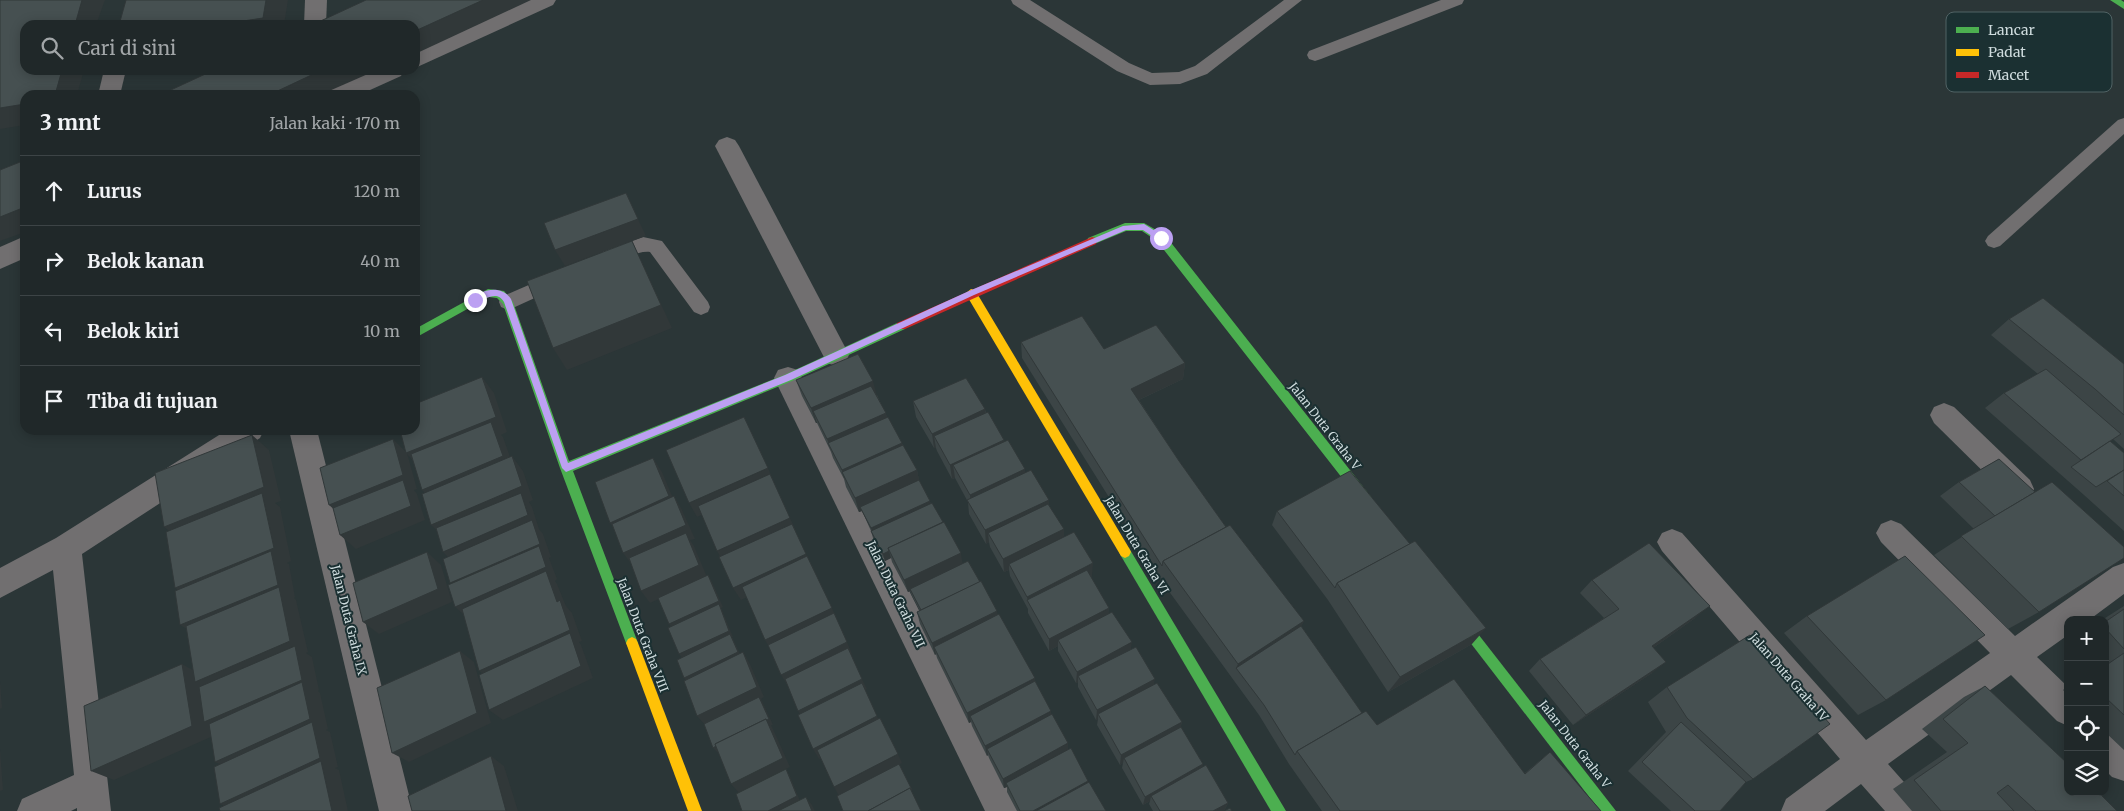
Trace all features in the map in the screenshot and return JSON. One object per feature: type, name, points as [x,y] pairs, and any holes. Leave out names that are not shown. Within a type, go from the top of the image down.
[{"type":"street","points":[[315,20],[316,0]]},
{"type":"street","points":[[420,58],[545,0]]},
{"type":"street","points":[[2114,0],[2124,6]]},
{"type":"street","points":[[110,90],[114,75]]},
{"type":"street","points":[[350,90],[382,75]]},
{"type":"street","points":[[727,146],[836,356]]},
{"type":"street","name":"Jalan Duta Graha V","points":[[971,293],[1125,228],[1144,227],[1161,238],[1376,513]]},
{"type":"street","points":[[0,258],[20,248]]},
{"type":"street","points":[[420,331],[488,294],[497,292],[504,296],[508,302]]},
{"type":"street","points":[[566,468],[788,378],[971,293]]},
{"type":"street","name":"Jalan Duta Graha VI","points":[[971,293],[1279,811]]},
{"type":"street","name":"Jalan Duta Graha VIII","points":[[508,302],[566,468],[695,811]]},
{"type":"street","name":"Jalan Duta Graha VII","points":[[788,378],[1003,811]]},
{"type":"street","points":[[1944,415],[2041,508]]},
{"type":"street","points":[[0,584],[66,548],[242,435]]},
{"type":"street","name":"Jalan Duta Graha IX","points":[[303,435],[396,811]]},
{"type":"street","points":[[1891,533],[2064,706]]},
{"type":"street","name":"Jalan Duta Graha IV","points":[[1672,542],[1907,811]]},
{"type":"street","points":[[34,811],[93,798],[66,548]]},
{"type":"street","points":[[1798,811],[1863,762],[2012,656],[2115,577]]},
{"type":"street","name":"Jalan Duta Graha V","points":[[1444,599],[1610,811]]},
{"type":"street","points":[[2109,751],[2124,765]]},
{"type":"lane","points":[[1019,0],[1122,67],[1150,79],[1180,78],[1201,70],[1294,0]]},
{"type":"lane","points":[[1315,56],[1456,0]]},
{"type":"lane","points":[[1994,241],[2124,124]]},
{"type":"lane","points":[[594,263],[643,244],[656,246],[701,307]]},
{"type":"lane","points":[[508,302],[568,274]]},
{"type":"building","points":[[0,0],[82,0],[76,20],[20,20],[20,75],[61,75],[56,90],[20,90],[20,105],[0,108]]},
{"type":"building","points":[[126,0],[266,0],[263,18],[250,20],[120,20]]},
{"type":"building","points":[[366,0],[483,0],[420,29],[420,20],[323,20]]},
{"type":"building","points":[[203,75],[311,75],[280,90],[171,90]]},
{"type":"building","points":[[20,162],[20,209],[0,217],[0,170]]},
{"type":"building","points":[[626,193],[638,219],[555,250],[544,223]]},
{"type":"building","points":[[632,241],[661,305],[553,348],[527,281]]},
{"type":"building","points":[[2043,298],[2124,364],[2124,415],[2009,319]]},
{"type":"building","points":[[1082,316],[1104,349],[1156,325],[1185,363],[1131,389],[1226,527],[1163,561],[1162,566],[1021,342]]},
{"type":"building","points":[[858,354],[873,381],[811,408],[796,380]]},
{"type":"building","points":[[2046,369],[2121,434],[2081,460],[2004,393]]},
{"type":"building","points":[[482,377],[496,417],[406,453],[401,435],[420,435],[420,402]]},
{"type":"building","points":[[966,378],[985,409],[932,434],[913,401]]},
{"type":"building","points":[[871,386],[886,413],[827,439],[813,411]]},
{"type":"building","points":[[988,412],[1004,440],[950,465],[934,436]]},
{"type":"building","points":[[744,417],[768,468],[689,503],[666,450]]},
{"type":"building","points":[[888,417],[902,443],[842,470],[828,443]]},
{"type":"building","points":[[491,422],[503,456],[422,490],[411,454]]},
{"type":"building","points":[[252,435],[264,487],[164,527],[155,473]]},
{"type":"building","points":[[393,439],[403,475],[329,505],[320,468]]},
{"type":"building","points":[[1008,440],[1025,469],[970,495],[953,465]]},
{"type":"building","points":[[2110,441],[2124,453],[2124,470],[2096,487],[2071,467]]},
{"type":"building","points":[[903,445],[917,470],[855,498],[842,472]]},
{"type":"building","points":[[512,456],[522,486],[431,525],[422,494]]},
{"type":"building","points":[[653,458],[669,496],[610,523],[595,482]]},
{"type":"building","points":[[1999,459],[2035,492],[1995,516],[1959,482]]},
{"type":"building","points":[[1031,470],[1049,500],[985,530],[967,500]]},
{"type":"building","points":[[2124,470],[2124,496],[2107,481]]},
{"type":"building","points":[[1350,471],[1410,544],[1337,583],[1335,588],[1277,511]]},
{"type":"building","points":[[770,474],[790,518],[717,551],[698,506]]},
{"type":"building","points":[[403,480],[411,506],[340,535],[333,508]]},
{"type":"building","points":[[919,480],[930,501],[871,528],[860,507]]},
{"type":"building","points":[[2052,482],[2124,547],[2124,558],[2039,612],[1961,536]]},
{"type":"building","points":[[262,493],[274,548],[175,588],[166,532]]},
{"type":"building","points":[[521,493],[528,515],[443,552],[436,528]]},
{"type":"building","points":[[674,496],[686,525],[623,553],[612,524]]},
{"type":"building","points":[[932,503],[943,522],[888,548],[889,551],[883,554],[871,531]]},
{"type":"building","points":[[1048,504],[1064,529],[1003,559],[988,533]]},
{"type":"building","points":[[532,520],[540,544],[450,583],[443,559]]},
{"type":"building","points":[[944,522],[961,553],[904,580],[888,548]]},
{"type":"building","points":[[792,524],[806,554],[733,588],[719,557]]},
{"type":"building","points":[[1230,525],[1304,621],[1238,664],[1163,561]]},
{"type":"building","points":[[1074,532],[1093,563],[1027,597],[1009,564]]},
{"type":"building","points":[[686,533],[699,565],[641,591],[629,558]]},
{"type":"building","points":[[1415,541],[1486,628],[1400,677],[1337,583]]},
{"type":"building","points":[[1649,543],[1710,606],[1652,646],[1666,662],[1586,715],[1540,659],[1619,609],[1592,580]]},
{"type":"building","points":[[539,546],[546,567],[455,607],[448,585]]},
{"type":"building","points":[[271,551],[278,585],[180,625],[175,591]]},
{"type":"building","points":[[427,552],[438,589],[363,622],[353,583]]},
{"type":"building","points":[[807,556],[832,608],[765,640],[742,587]]},
{"type":"building","points":[[1905,556],[1985,635],[1886,700],[1807,616]]},
{"type":"building","points":[[968,561],[980,582],[921,610],[910,589]]},
{"type":"building","points":[[1087,570],[1109,608],[1049,639],[1027,600]]},
{"type":"building","points":[[546,571],[557,602],[560,600],[570,630],[479,671],[462,609]]},
{"type":"building","points":[[708,575],[719,601],[669,624],[658,598]]},
{"type":"building","points":[[981,581],[997,611],[932,643],[917,612]]},
{"type":"building","points":[[279,587],[290,641],[195,682],[186,626]]},
{"type":"building","points":[[719,604],[729,631],[679,654],[668,628]]},
{"type":"building","points":[[2124,609],[2124,649],[2109,632],[2109,619]]},
{"type":"building","points":[[1112,612],[1132,642],[1077,672],[1058,640]]},
{"type":"building","points":[[834,613],[847,642],[781,675],[768,645]]},
{"type":"building","points":[[999,614],[1035,678],[967,713],[934,647]]},
{"type":"building","points":[[1301,626],[1362,713],[1297,751],[1295,755],[1264,705],[1236,668]]},
{"type":"building","points":[[570,633],[581,666],[489,710],[479,675]]},
{"type":"building","points":[[730,634],[738,652],[684,678],[677,660]]},
{"type":"building","points":[[1750,635],[1830,724],[1753,779],[1687,718],[1667,687]]},
{"type":"building","points":[[295,646],[302,680],[204,722],[199,687]]},
{"type":"building","points":[[1136,647],[1155,679],[1097,710],[1078,676]]},
{"type":"building","points":[[848,648],[862,679],[798,711],[785,679]]},
{"type":"building","points":[[460,651],[477,713],[392,753],[377,688]]},
{"type":"building","points":[[743,652],[757,687],[697,716],[684,681]]},
{"type":"building","points":[[2124,653],[2124,715],[2109,701],[2109,663]]},
{"type":"building","points":[[182,664],[192,726],[91,771],[84,706]]},
{"type":"building","points":[[1454,679],[1525,774],[1550,752],[1601,811],[1340,811],[1297,751],[1366,711],[1377,725]]},
{"type":"building","points":[[1035,681],[1051,711],[985,746],[970,716]]},
{"type":"building","points":[[302,682],[310,719],[215,762],[209,724]]},
{"type":"building","points":[[862,683],[877,716],[813,749],[798,715]]},
{"type":"building","points":[[1157,683],[1182,722],[1121,755],[1098,714]]},
{"type":"building","points":[[1985,686],[2064,760],[2064,796],[2102,796],[2117,811],[2036,811],[2008,785],[1997,793],[2014,811],[1941,811],[1914,780],[1968,743],[1943,719]]},
{"type":"building","points":[[759,697],[769,719],[715,744],[716,746],[713,748],[704,724]]},
{"type":"building","points":[[1052,714],[1068,743],[1003,779],[987,749]]},
{"type":"building","points":[[880,718],[898,754],[834,787],[817,750]]},
{"type":"building","points":[[766,719],[783,758],[731,784],[715,744]]},
{"type":"building","points":[[312,722],[320,758],[220,804],[214,767]]},
{"type":"building","points":[[1681,722],[1746,782],[1720,811],[1695,811],[1642,762]]},
{"type":"building","points":[[1181,727],[1203,764],[1145,797],[1124,758]]},
{"type":"building","points":[[1071,748],[1088,781],[1033,811],[1020,811],[1006,783]]},
{"type":"building","points":[[491,756],[506,811],[412,811],[408,796]]},
{"type":"building","points":[[321,761],[332,811],[220,811],[219,808]]},
{"type":"building","points":[[899,764],[912,790],[910,788],[868,811],[843,811],[837,796]]},
{"type":"building","points":[[1206,765],[1228,803],[1213,811],[1160,811],[1151,796]]},
{"type":"building","points":[[786,769],[797,796],[768,811],[742,811],[736,794]]},
{"type":"building","points":[[1089,782],[1106,811],[1036,811]]},
{"type":"building","points":[[910,788],[921,811],[868,811]]},
{"type":"building","points":[[806,797],[812,811],[778,811]]},
{"type":"traffic: fast","points":[[2114,0],[2124,6]]},
{"type":"traffic: fast","points":[[1092,241],[1125,227],[1144,227],[1161,238],[1368,502]]},
{"type":"traffic: fast","points":[[420,331],[488,293],[500,294],[508,302],[566,468],[632,643]]},
{"type":"traffic: fast","points":[[566,468],[788,378],[901,326]]},
{"type":"traffic: fast","points":[[1125,552],[1279,811]]},
{"type":"traffic: fast","points":[[1453,611],[1609,811]]},
{"type":"traffic: slow","points":[[971,293],[1125,552]]},
{"type":"traffic: slow","points":[[632,643],[695,811]]},
{"type":"traffic: jam","points":[[901,326],[1092,241]]},
{"type":"route","points":[[475,300],[497,292],[504,296],[508,302],[566,468],[788,378],[971,293],[1125,228],[1144,227],[1161,238]]}]
